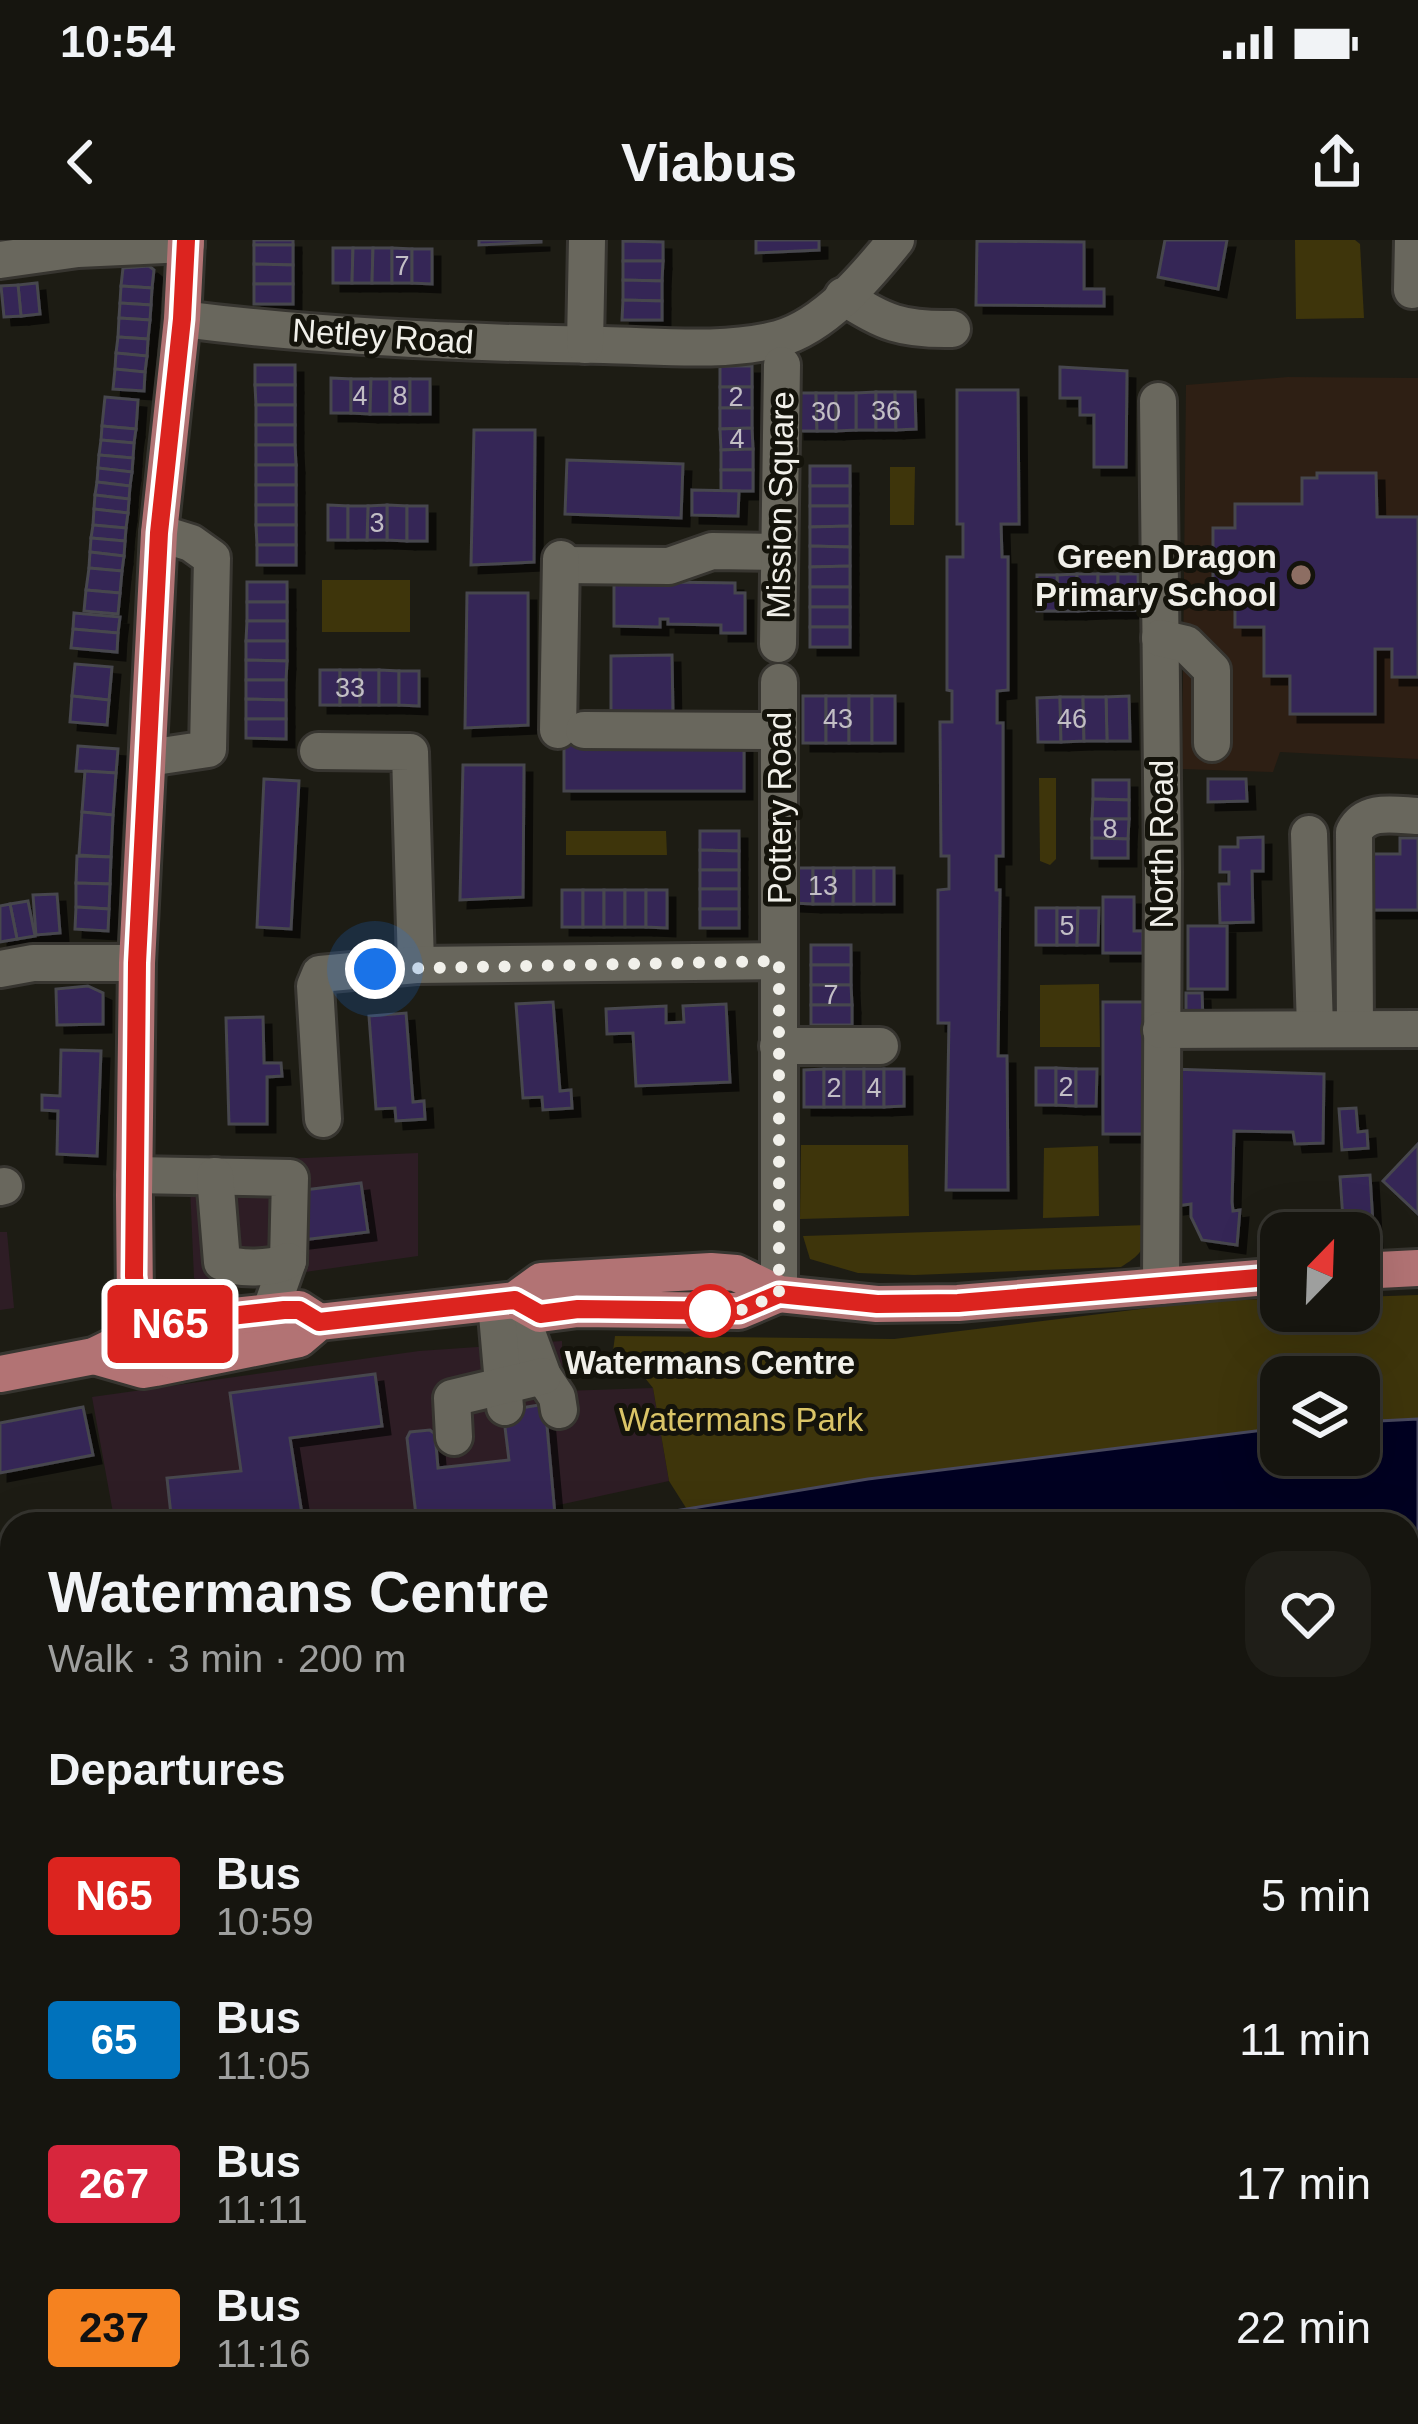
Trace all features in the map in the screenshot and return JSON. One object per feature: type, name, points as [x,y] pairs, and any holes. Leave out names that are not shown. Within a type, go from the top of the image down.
[{"type":"main road","points":[[178,1363],[164,1358],[141,1333],[135,1303],[134,1175],[137,963],[159,533],[186,242]]},
{"type":"main road","points":[[1380,1270],[1418,1268]]},
{"type":"main road","points":[[94,1356],[143,1370],[299,1339],[319,1322],[505,1301],[541,1281],[710,1271],[736,1273],[779,1294],[877,1304],[958,1303],[1260,1278]]},
{"type":"main road","points":[[0,1374],[94,1356],[177,1322],[299,1310],[319,1322]]},
{"type":"street","points":[[585,344],[587,240]]},
{"type":"street","points":[[896,240],[843,296],[889,324],[917,330],[952,329]]},
{"type":"street","points":[[1412,290],[1413,240]]},
{"type":"street","points":[[0,260],[186,242]]},
{"type":"street","name":"Netley Road","points":[[182,319],[433,340],[709,347],[775,340],[812,324],[843,296]]},
{"type":"street","name":"Mission Square","points":[[778,644],[782,365]]},
{"type":"street","name":"North Road","points":[[1157,401],[1161,1286]]},
{"type":"street","points":[[148,758],[208,748],[212,558],[191,543],[159,533]]},
{"type":"street","points":[[778,552],[712,551],[669,566],[561,562],[571,730],[779,731]]},
{"type":"street","points":[[1160,638],[1186,644],[1212,670],[1212,743]]},
{"type":"street","name":"Pottery Road","points":[[779,682],[779,1294]]},
{"type":"street","points":[[318,751],[410,752],[416,965]]},
{"type":"street","points":[[1355,1029],[1354,832],[1359,822],[1375,815],[1418,816]]},
{"type":"street","points":[[1309,834],[1316,1028]]},
{"type":"street","points":[[322,1119],[315,986],[320,974],[416,965],[779,961]]},
{"type":"street","points":[[0,969],[33,963],[137,963]]},
{"type":"street","points":[[1161,1030],[1418,1029]]},
{"type":"street","points":[[778,1046],[880,1046]]},
{"type":"street","points":[[134,1175],[290,1178],[288,1261],[270,1312]]},
{"type":"street","points":[[215,1177],[222,1262],[235,1267],[288,1261]]},
{"type":"street","points":[[505,1301],[557,1397],[559,1410]]},
{"type":"street","points":[[504,1398],[505,1301]]},
{"type":"street","points":[[454,1437],[452,1398],[504,1398],[543,1376]]},
{"type":"shaded area","name":"Green Dragon Primary School","points":[[1288,377],[1418,378],[1418,759],[1280,752],[1273,772],[1182,769],[1186,385]]},
{"type":"shaded area","points":[[418,1153],[418,1256],[206,1286],[194,1278],[189,1163]]},
{"type":"shaded area","points":[[0,1232],[7,1232],[14,1308],[0,1310]]},
{"type":"shaded area","points":[[562,1341],[563,1391],[653,1388],[669,1481],[526,1512],[113,1512],[92,1397],[419,1351]]},
{"type":"green space","points":[[1295,240],[1355,240],[1360,244],[1364,318],[1296,319]]},
{"type":"green space","points":[[890,467],[915,467],[914,525],[890,525]]},
{"type":"green space","points":[[322,580],[410,580],[410,632],[322,632]]},
{"type":"green space","points":[[1039,778],[1056,778],[1056,859],[1050,865],[1040,861]]},
{"type":"green space","points":[[566,831],[666,831],[667,855],[566,855]]},
{"type":"green space","points":[[1099,984],[1100,1047],[1040,1047],[1040,985]]},
{"type":"green space","points":[[801,1145],[908,1145],[909,1216],[800,1219]]},
{"type":"green space","points":[[1098,1146],[1099,1216],[1043,1218],[1044,1148]]},
{"type":"green space","points":[[1147,1225],[1141,1250],[1121,1267],[914,1275],[858,1273],[810,1259],[803,1236]]},
{"type":"green space","name":"Watermans Park","points":[[1418,1295],[1418,1419],[1380,1421],[1380,1356],[1260,1356],[1260,1431],[868,1479],[688,1511],[669,1481],[653,1388],[612,1359],[615,1336],[894,1339],[1214,1300],[1260,1299],[1260,1332],[1380,1332],[1380,1296]]},
{"type":"water","points":[[1418,1419],[1418,1512],[669,1512],[868,1479],[1260,1431],[1260,1476],[1380,1476],[1380,1421]]},
{"type":"building","points":[[254,240],[293,240],[293,245],[254,245]]},
{"type":"building","points":[[479,240],[541,240],[541,242],[479,245]]},
{"type":"building","points":[[756,240],[819,240],[819,250],[756,253]]},
{"type":"building","points":[[1165,240],[1227,240],[1218,289],[1158,277]]},
{"type":"building","points":[[623,241],[663,242],[663,261],[623,261]]},
{"type":"building","points":[[977,241],[1084,242],[1084,289],[1104,289],[1104,306],[976,305]]},
{"type":"building","points":[[254,245],[293,245],[293,265],[254,264]]},
{"type":"building","points":[[333,248],[353,248],[352,283],[333,283]]},
{"type":"building","points":[[353,248],[373,248],[372,283],[352,283]]},
{"type":"building","points":[[373,248],[392,248],[392,283],[372,283]]},
{"type":"building","points":[[392,248],[412,249],[412,283],[392,283]]},
{"type":"building","points":[[412,249],[432,249],[432,284],[412,283]]},
{"type":"building","points":[[623,261],[663,261],[662,281],[623,280]]},
{"type":"building","points":[[254,264],[293,265],[293,284],[254,284]]},
{"type":"building","points":[[149,266],[154,270],[152,288],[121,286],[123,268]]},
{"type":"building","points":[[623,280],[662,281],[662,301],[623,300]]},
{"type":"building","points":[[37,283],[40,314],[21,316],[18,285]]},
{"type":"building","points":[[254,284],[293,284],[293,304],[254,304]]},
{"type":"building","points":[[18,285],[21,316],[4,317],[1,286]]},
{"type":"building","points":[[121,286],[152,288],[151,305],[120,303]]},
{"type":"building","points":[[623,300],[662,301],[662,320],[622,320]]},
{"type":"building","points":[[120,303],[151,305],[150,320],[119,318]]},
{"type":"building","points":[[119,318],[150,320],[148,339],[118,337]]},
{"type":"building","points":[[118,337],[148,339],[147,356],[116,353]]},
{"type":"building","points":[[116,353],[147,356],[145,372],[115,369]]},
{"type":"building","points":[[255,365],[295,365],[295,385],[255,385]]},
{"type":"building","points":[[720,366],[752,366],[752,387],[720,387]]},
{"type":"building","points":[[1060,367],[1127,371],[1126,467],[1094,467],[1094,415],[1080,415],[1080,398],[1060,398]]},
{"type":"building","points":[[115,369],[145,372],[144,391],[113,389]]},
{"type":"building","points":[[331,378],[351,379],[351,413],[331,413]]},
{"type":"building","points":[[351,379],[371,379],[370,414],[351,413]]},
{"type":"building","points":[[371,379],[390,379],[390,414],[370,414]]},
{"type":"building","points":[[390,379],[410,379],[410,414],[390,414]]},
{"type":"building","points":[[410,379],[430,379],[430,414],[410,414]]},
{"type":"building","points":[[255,385],[295,385],[295,405],[256,405]]},
{"type":"building","points":[[720,387],[752,387],[752,408],[720,408]]},
{"type":"building","points":[[957,390],[1018,390],[1019,524],[1001,524],[1002,557],[1008,557],[1008,690],[997,691],[997,723],[1003,723],[1003,856],[996,856],[996,890],[1000,890],[998,1056],[1007,1056],[1008,1190],[946,1190],[949,1023],[938,1023],[938,890],[949,889],[949,856],[941,856],[940,722],[952,722],[952,691],[947,690],[947,557],[963,557],[963,524],[957,524]]},
{"type":"building","points":[[876,392],[876,430],[856,430],[856,393]]},
{"type":"building","points":[[876,392],[895,392],[896,430],[876,430]]},
{"type":"building","points":[[895,392],[915,392],[916,429],[896,430]]},
{"type":"building","points":[[796,393],[816,393],[817,431],[797,431]]},
{"type":"building","points":[[816,393],[836,393],[836,431],[817,431]]},
{"type":"building","points":[[836,393],[856,393],[856,430],[836,431]]},
{"type":"building","points":[[105,397],[138,400],[136,429],[102,426]]},
{"type":"building","points":[[256,405],[295,405],[295,425],[256,425]]},
{"type":"building","points":[[720,408],[752,408],[752,428],[720,429]]},
{"type":"building","points":[[256,425],[295,425],[295,445],[256,445]]},
{"type":"building","points":[[102,426],[136,429],[134,443],[101,440]]},
{"type":"building","points":[[752,428],[753,449],[721,450],[720,429]]},
{"type":"building","points":[[474,430],[535,430],[534,562],[471,565]]},
{"type":"building","points":[[101,440],[134,443],[133,458],[99,455]]},
{"type":"building","points":[[256,445],[295,445],[296,465],[256,465]]},
{"type":"building","points":[[753,449],[753,470],[721,470],[721,450]]},
{"type":"building","points":[[99,455],[133,458],[132,472],[98,468]]},
{"type":"building","points":[[567,460],[683,464],[681,518],[565,514]]},
{"type":"building","points":[[256,465],[296,465],[296,485],[256,485]]},
{"type":"building","points":[[810,466],[850,466],[850,486],[810,486]]},
{"type":"building","points":[[98,468],[132,472],[130,486],[97,482]]},
{"type":"building","points":[[721,470],[753,470],[753,491],[721,491]]},
{"type":"building","points":[[1317,473],[1376,473],[1377,517],[1418,517],[1418,677],[1392,677],[1392,649],[1375,649],[1375,714],[1290,714],[1290,676],[1264,676],[1264,627],[1235,627],[1235,601],[1213,601],[1213,528],[1235,528],[1235,504],[1302,504],[1302,478],[1317,478]]},
{"type":"building","points":[[97,482],[130,486],[129,499],[95,495]]},
{"type":"building","points":[[256,485],[296,485],[296,505],[256,505]]},
{"type":"building","points":[[810,486],[850,486],[850,506],[810,506]]},
{"type":"building","points":[[692,490],[739,491],[738,516],[692,515]]},
{"type":"building","points":[[95,495],[129,499],[128,513],[94,509]]},
{"type":"building","points":[[256,505],[296,505],[296,525],[256,525]]},
{"type":"building","points":[[328,505],[348,506],[348,540],[328,540]]},
{"type":"building","points":[[387,505],[407,506],[407,541],[387,540]]},
{"type":"building","points":[[387,505],[387,540],[367,540],[368,506]]},
{"type":"building","points":[[348,506],[368,506],[367,540],[348,540]]},
{"type":"building","points":[[407,506],[427,506],[427,541],[407,541]]},
{"type":"building","points":[[810,506],[850,506],[850,526],[810,527]]},
{"type":"building","points":[[94,509],[128,513],[126,528],[93,525]]},
{"type":"building","points":[[93,525],[126,528],[125,541],[91,538]]},
{"type":"building","points":[[256,525],[296,525],[296,545],[257,545]]},
{"type":"building","points":[[850,526],[850,547],[810,546],[810,527]]},
{"type":"building","points":[[91,538],[125,541],[124,556],[90,552]]},
{"type":"building","points":[[257,545],[296,545],[296,565],[257,565]]},
{"type":"building","points":[[810,546],[850,547],[850,566],[810,567]]},
{"type":"building","points":[[90,552],[124,556],[122,571],[89,568]]},
{"type":"building","points":[[850,566],[850,587],[810,587],[810,567]]},
{"type":"building","points":[[89,568],[122,571],[120,593],[86,590]]},
{"type":"building","points":[[1077,574],[1078,611],[1058,611],[1057,575]]},
{"type":"building","points":[[1077,574],[1098,574],[1098,610],[1078,611]]},
{"type":"building","points":[[1098,574],[1118,574],[1118,610],[1098,610]]},
{"type":"building","points":[[1118,574],[1138,574],[1139,610],[1118,610]]},
{"type":"building","points":[[614,575],[662,582],[735,583],[735,593],[745,593],[745,633],[721,633],[721,625],[668,624],[668,619],[660,619],[660,627],[614,626]]},
{"type":"building","points":[[1037,575],[1057,575],[1058,611],[1037,611]]},
{"type":"building","points":[[247,582],[287,582],[287,602],[247,602]]},
{"type":"building","points":[[810,587],[850,587],[850,607],[810,607]]},
{"type":"building","points":[[86,590],[120,593],[118,614],[84,611]]},
{"type":"building","points":[[467,593],[528,593],[528,725],[465,728]]},
{"type":"building","points":[[247,602],[287,602],[287,621],[247,621]]},
{"type":"building","points":[[810,607],[850,607],[850,627],[810,627]]},
{"type":"building","points":[[74,613],[120,617],[118,633],[73,629]]},
{"type":"building","points":[[247,621],[287,621],[287,641],[246,641]]},
{"type":"building","points":[[810,627],[850,627],[850,647],[810,647]]},
{"type":"building","points":[[73,629],[118,633],[117,652],[71,648]]},
{"type":"building","points":[[246,641],[287,641],[287,661],[246,660]]},
{"type":"building","points":[[672,655],[673,715],[611,716],[611,656]]},
{"type":"building","points":[[246,660],[287,661],[286,680],[246,680]]},
{"type":"building","points":[[75,664],[112,667],[109,700],[72,696]]},
{"type":"building","points":[[320,670],[340,670],[340,705],[320,705]]},
{"type":"building","points":[[340,670],[360,670],[360,705],[340,705]]},
{"type":"building","points":[[360,670],[379,670],[379,705],[360,705]]},
{"type":"building","points":[[379,670],[399,671],[399,705],[379,705]]},
{"type":"building","points":[[399,671],[419,671],[419,706],[399,705]]},
{"type":"building","points":[[246,680],[286,680],[286,700],[246,699]]},
{"type":"building","points":[[72,696],[109,700],[107,725],[70,722]]},
{"type":"building","points":[[803,696],[826,696],[826,743],[803,743]]},
{"type":"building","points":[[826,696],[849,696],[849,743],[826,743]]},
{"type":"building","points":[[849,696],[872,696],[872,743],[849,743]]},
{"type":"building","points":[[872,696],[895,696],[895,743],[872,743]]},
{"type":"building","points":[[1129,696],[1130,741],[1107,741],[1106,697]]},
{"type":"building","points":[[1060,697],[1061,742],[1038,742],[1037,698]]},
{"type":"building","points":[[1060,697],[1083,697],[1084,741],[1061,742]]},
{"type":"building","points":[[1083,697],[1106,697],[1107,741],[1084,741]]},
{"type":"building","points":[[246,699],[286,700],[286,719],[246,719]]},
{"type":"building","points":[[246,719],[286,719],[286,739],[246,738]]},
{"type":"building","points":[[564,743],[744,743],[744,791],[564,791]]},
{"type":"building","points":[[78,746],[118,749],[116,773],[76,771]]},
{"type":"building","points":[[463,765],[524,765],[523,897],[460,900]]},
{"type":"building","points":[[85,771],[116,773],[113,815],[82,812]]},
{"type":"building","points":[[264,779],[299,781],[291,929],[257,927]]},
{"type":"building","points":[[1208,779],[1246,779],[1247,801],[1208,802]]},
{"type":"building","points":[[1093,780],[1129,780],[1129,800],[1093,799]]},
{"type":"building","points":[[1093,799],[1129,800],[1129,819],[1092,819]]},
{"type":"building","points":[[82,812],[113,815],[111,857],[79,855]]},
{"type":"building","points":[[1092,819],[1129,819],[1128,839],[1092,838]]},
{"type":"building","points":[[700,831],[739,831],[739,851],[700,850]]},
{"type":"building","points":[[1263,837],[1263,871],[1252,871],[1253,922],[1220,923],[1219,884],[1229,884],[1229,872],[1220,872],[1220,847],[1238,847],[1238,838]]},
{"type":"building","points":[[1092,838],[1128,839],[1128,858],[1092,858]]},
{"type":"building","points":[[1400,838],[1418,838],[1418,910],[1365,910],[1365,854],[1400,854]]},
{"type":"building","points":[[700,850],[739,851],[739,870],[700,870]]},
{"type":"building","points":[[77,856],[111,857],[110,884],[76,883]]},
{"type":"building","points":[[793,868],[813,868],[813,904],[793,903]]},
{"type":"building","points":[[813,868],[834,868],[833,904],[813,904]]},
{"type":"building","points":[[834,868],[854,868],[854,904],[833,904]]},
{"type":"building","points":[[854,868],[874,868],[874,904],[854,904]]},
{"type":"building","points":[[874,868],[894,868],[894,904],[874,904]]},
{"type":"building","points":[[700,870],[739,870],[739,889],[700,889]]},
{"type":"building","points":[[76,883],[110,884],[109,909],[76,907]]},
{"type":"building","points":[[700,889],[739,889],[739,909],[700,909]]},
{"type":"building","points":[[562,890],[583,890],[583,927],[562,927]]},
{"type":"building","points":[[583,890],[604,890],[604,927],[583,927]]},
{"type":"building","points":[[604,890],[625,890],[625,927],[604,927]]},
{"type":"building","points":[[625,890],[646,890],[646,927],[625,927]]},
{"type":"building","points":[[646,890],[667,890],[667,928],[646,927]]},
{"type":"building","points":[[57,894],[60,933],[36,935],[33,895]]},
{"type":"building","points":[[1103,897],[1134,897],[1134,931],[1143,931],[1143,953],[1103,953]]},
{"type":"building","points":[[28,901],[35,936],[17,939],[10,904]]},
{"type":"building","points":[[10,904],[17,939],[0,942],[0,906]]},
{"type":"building","points":[[76,907],[109,909],[108,931],[75,929]]},
{"type":"building","points":[[1036,908],[1057,908],[1057,945],[1036,945]]},
{"type":"building","points":[[1057,908],[1078,908],[1077,945],[1057,945]]},
{"type":"building","points":[[1078,908],[1099,908],[1098,945],[1077,945]]},
{"type":"building","points":[[700,909],[739,909],[739,928],[700,928]]},
{"type":"building","points":[[1188,926],[1227,926],[1227,989],[1188,989]]},
{"type":"building","points":[[811,945],[851,945],[851,965],[811,965]]},
{"type":"building","points":[[811,965],[851,965],[851,985],[811,985]]},
{"type":"building","points":[[811,985],[851,985],[852,1005],[811,1005]]},
{"type":"building","points":[[88,986],[103,993],[103,1024],[57,1025],[56,989]]},
{"type":"building","points":[[1186,993],[1202,993],[1203,1020],[1186,1020]]},
{"type":"building","points":[[553,1002],[560,1091],[571,1090],[572,1108],[543,1110],[542,1097],[523,1098],[516,1004]]},
{"type":"building","points":[[1103,1002],[1146,1002],[1145,1134],[1103,1134]]},
{"type":"building","points":[[726,1004],[730,1082],[636,1086],[633,1033],[607,1034],[606,1009],[666,1006],[666,1023],[684,1022],[683,1006]]},
{"type":"building","points":[[811,1005],[852,1005],[852,1025],[811,1025]]},
{"type":"building","points":[[406,1013],[413,1102],[424,1101],[425,1119],[396,1121],[395,1108],[376,1109],[369,1016]]},
{"type":"building","points":[[263,1017],[264,1063],[281,1063],[282,1076],[267,1077],[267,1124],[229,1124],[226,1018]]},
{"type":"building","points":[[61,1050],[101,1051],[97,1156],[57,1154],[58,1111],[42,1110],[42,1095],[60,1096]]},
{"type":"building","points":[[1036,1068],[1056,1068],[1056,1105],[1036,1105]]},
{"type":"building","points":[[1056,1068],[1076,1069],[1076,1106],[1056,1105]]},
{"type":"building","points":[[824,1069],[824,1107],[804,1107],[804,1070]]},
{"type":"building","points":[[824,1069],[844,1069],[844,1107],[824,1107]]},
{"type":"building","points":[[844,1069],[864,1069],[864,1107],[844,1107]]},
{"type":"building","points":[[864,1069],[884,1069],[884,1107],[864,1107]]},
{"type":"building","points":[[884,1069],[904,1069],[904,1106],[884,1107]]},
{"type":"building","points":[[1076,1069],[1097,1069],[1096,1106],[1076,1106]]},
{"type":"building","points":[[1169,1069],[1324,1074],[1323,1143],[1295,1144],[1293,1132],[1234,1131],[1232,1202],[1233,1211],[1240,1210],[1237,1245],[1202,1240],[1191,1217],[1191,1204],[1176,1206]]},
{"type":"building","points":[[1356,1108],[1358,1132],[1367,1131],[1368,1148],[1342,1150],[1339,1109]]},
{"type":"building","points":[[1418,1144],[1418,1214],[1383,1181]]},
{"type":"building","points":[[1370,1175],[1372,1212],[1342,1212],[1340,1177]]},
{"type":"building","points":[[361,1183],[368,1232],[302,1240],[296,1191]]},
{"type":"building","points":[[375,1374],[382,1426],[290,1438],[302,1512],[171,1512],[167,1478],[241,1471],[230,1393]]},
{"type":"building","points":[[545,1404],[555,1512],[416,1512],[410,1432],[435,1434],[438,1468],[509,1460],[503,1411]]},
{"type":"building","points":[[83,1407],[93,1455],[0,1473],[0,1423]]},
{"type":"bus line","name":"N65","points":[[186,240],[159,533],[137,963],[134,1276],[141,1333],[177,1322],[284,1310],[299,1310],[319,1322],[515,1300],[540,1314],[578,1309],[739,1311],[779,1294],[877,1304],[958,1303],[1260,1278]]},
{"type":"place","name":"Green Dragon Primary School","points":[[1301,575]]},
{"type":"place","name":"Watermans Centre","points":[[710,1311]]},
{"type":"route","points":[[375,969],[779,961],[779,1294],[739,1311],[710,1311]]}]
